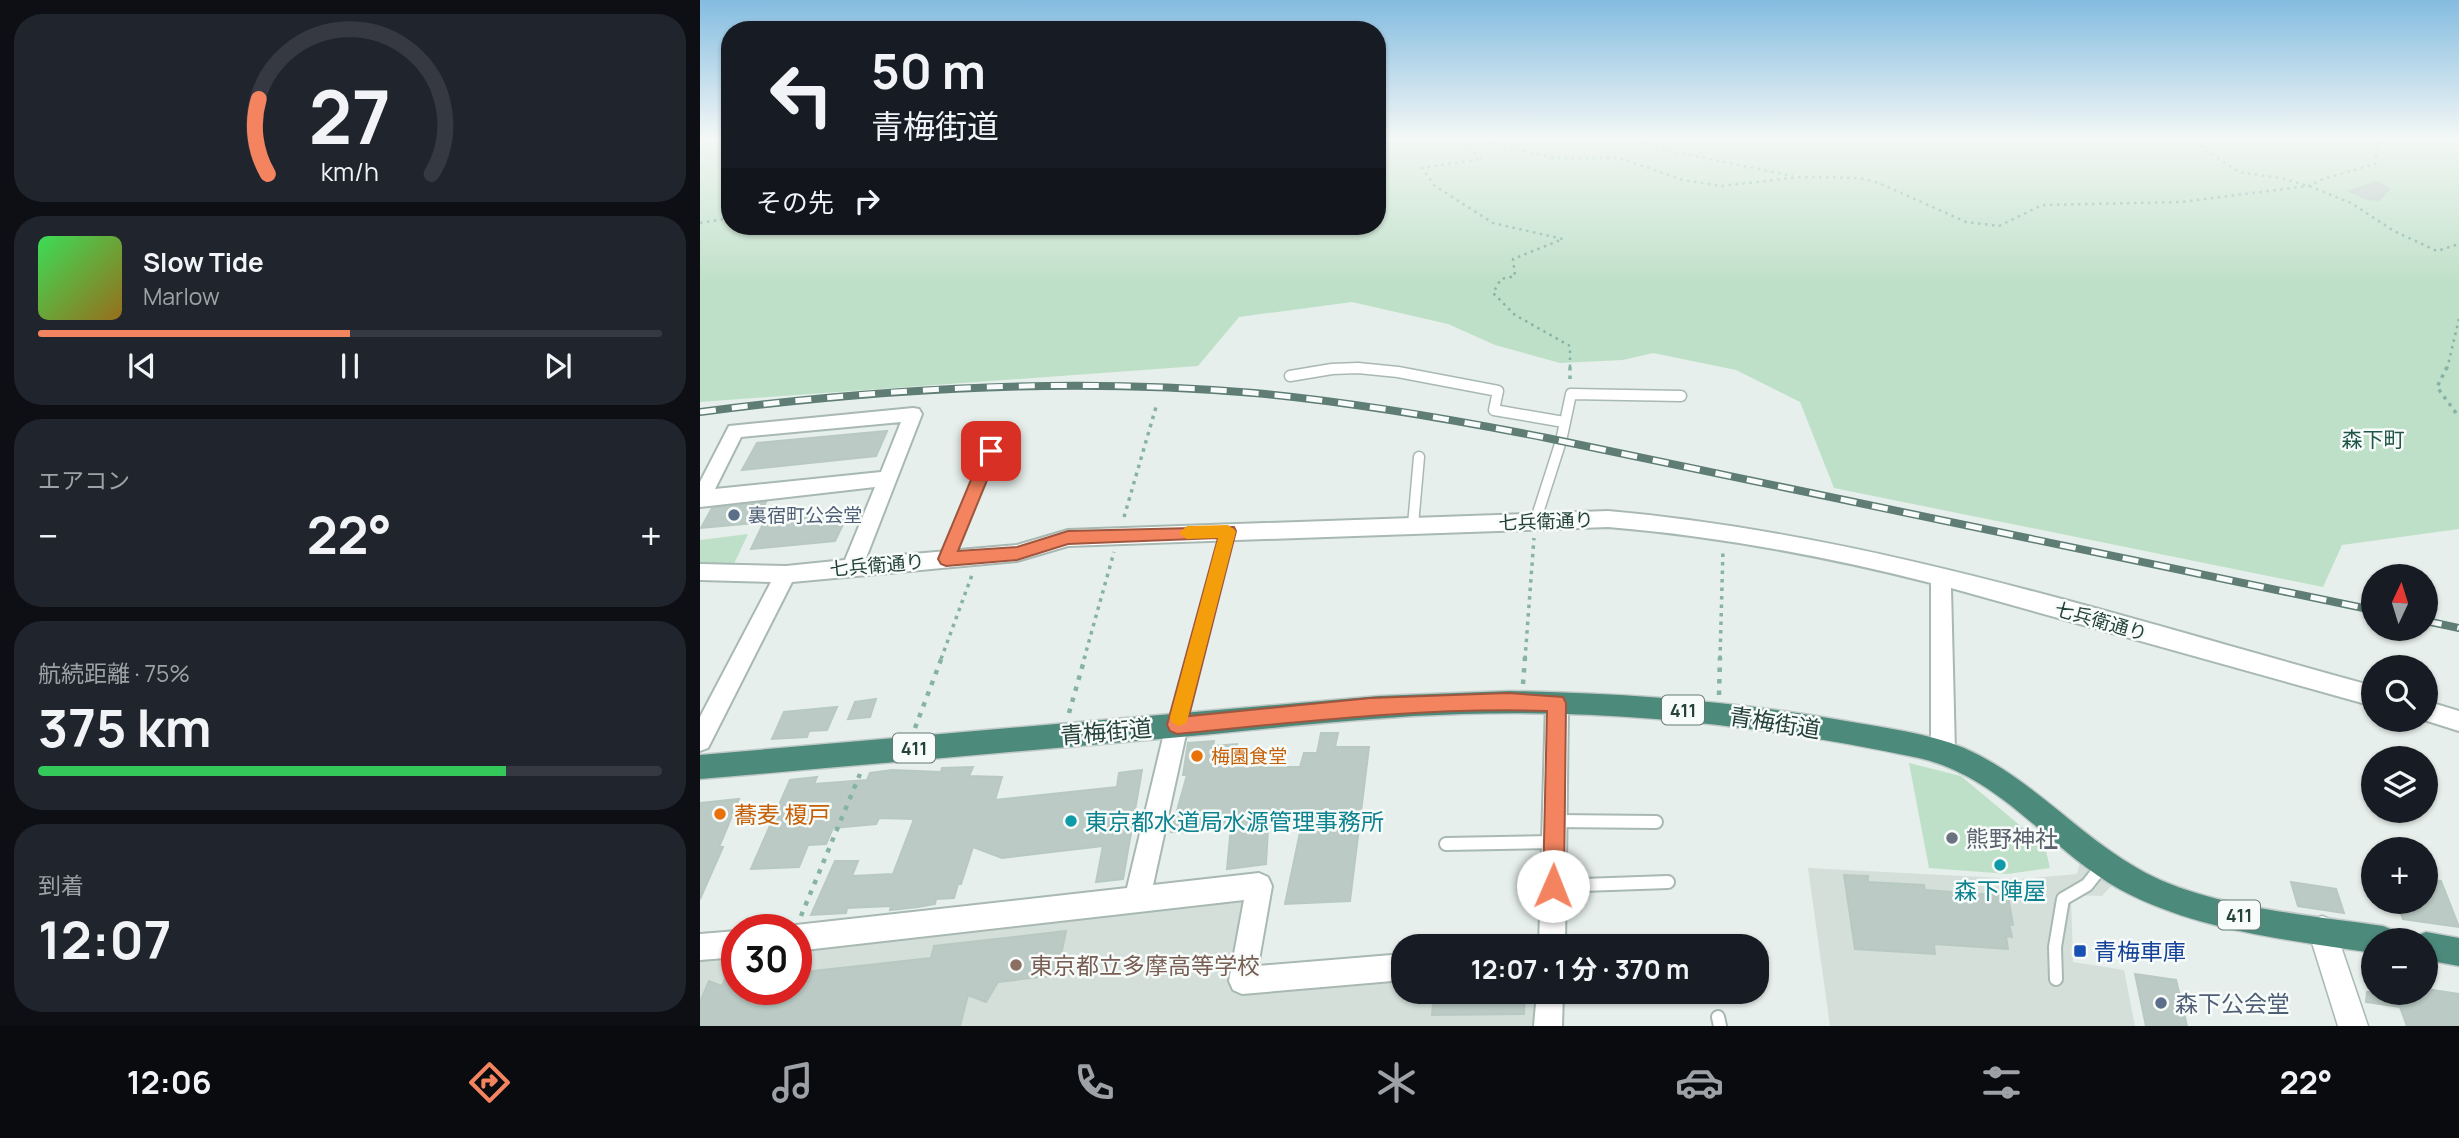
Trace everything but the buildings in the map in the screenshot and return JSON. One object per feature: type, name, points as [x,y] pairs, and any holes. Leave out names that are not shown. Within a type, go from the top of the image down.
[{"type":"highway","name":"青梅街道","points":[[700,767],[1371,707],[1522,702],[1719,713],[1943,752],[1987,771],[2013,788],[2105,863],[2146,888],[2220,911],[2361,936]]},
{"type":"highway","points":[[2438,948],[2459,952]]},
{"type":"street","points":[[701,499],[735,430],[913,414],[853,566]]},
{"type":"street","points":[[701,499],[888,478]]},
{"type":"street","name":"七兵衛通り","points":[[700,572],[786,574],[1017,553],[1068,538],[1621,520],[1819,549],[1941,576],[2361,693]]},
{"type":"street","points":[[700,740],[786,574]]},
{"type":"street","points":[[1941,576],[1943,752]]},
{"type":"street","points":[[1552,934],[1557,703]]},
{"type":"street","points":[[2438,715],[2459,721]]},
{"type":"street","points":[[1137,901],[1177,725]]},
{"type":"street","points":[[812,926],[1137,901],[1259,886],[1242,981],[1391,968]]},
{"type":"street","points":[[2322,930],[2353,1026]]},
{"type":"street","points":[[700,947],[721,945]]},
{"type":"street","points":[[1548,1026],[1549,1004]]},
{"type":"lane","points":[[1290,376],[1339,367],[1397,372],[1463,388],[1498,391],[1494,410],[1563,422]]},
{"type":"lane","points":[[1535,522],[1561,441],[1571,394],[1681,396]]},
{"type":"lane","points":[[946,559],[1000,429]]},
{"type":"lane","points":[[1413,525],[1419,457]]},
{"type":"lane","points":[[1177,725],[1228,531]]},
{"type":"lane","points":[[1446,844],[1656,822]]},
{"type":"lane","points":[[2056,979],[2055,947],[2063,899],[2087,885],[2105,863]]},
{"type":"lane","points":[[1553,886],[1668,882]]},
{"type":"path","points":[[1438,188],[1493,223],[1563,239],[1513,259],[1515,276],[1501,279],[1493,293],[1516,315],[1570,346],[1571,394]]},
{"type":"path","points":[[1890,188],[1966,222],[1998,226],[2042,205],[2181,202],[2294,188]]},
{"type":"path","points":[[2314,188],[2351,203],[2394,231],[2437,251],[2459,244]]},
{"type":"path","points":[[700,223],[721,220]]},
{"type":"path","points":[[2459,319],[2447,368],[2437,387],[2459,417]]},
{"type":"path","points":[[1062,735],[1156,407]]},
{"type":"path","points":[[1522,702],[1535,522]]},
{"type":"path","points":[[1719,713],[1724,533]]},
{"type":"path","points":[[907,749],[979,556]]},
{"type":"path","points":[[803,914],[869,753]]},
{"type":"shaded area","points":[[2080,862],[2115,882],[2102,896],[2071,895],[2073,962],[2124,970],[2135,1026],[1830,1026],[1808,868],[2021,879],[2077,874]]},
{"type":"shaded area","name":"東京都立多摩高等学校","points":[[1243,895],[1248,904],[1232,989],[1391,977],[1391,1004],[1539,1004],[1538,1026],[700,1026],[700,955],[721,953],[721,1005],[812,1005],[812,943]]},
{"type":"green space","points":[[700,188],[721,188],[721,235],[1386,235],[1386,188],[2459,188],[2459,529],[2342,545],[2323,587],[1834,488],[1800,402],[1736,370],[1653,353],[1623,360],[1560,363],[1495,345],[1448,324],[1352,302],[1239,317],[1198,366],[700,402]]},
{"type":"green space","points":[[748,534],[733,566],[700,564],[700,540]]},
{"type":"green space","points":[[1909,763],[1961,776],[2029,833],[2046,851],[2050,868],[2008,874],[1929,868]]},
{"type":"railway","points":[[700,412],[907,391],[1046,386],[1185,388],[1328,401],[1547,438],[2361,608]]},
{"type":"railway","points":[[2438,624],[2459,628]]},
{"type":"slow traffic","points":[[1179,717],[1228,531],[1187,533]]},
{"type":"place","name":"裏宿町公会堂","points":[[734,515]]},
{"type":"place","name":"梅園食堂","points":[[1197,756]]},
{"type":"place","name":"蕎麦 榎戸","points":[[720,814]]},
{"type":"place","name":"東京都水道局水源管理事務所","points":[[1071,821]]},
{"type":"place","name":"熊野神社","points":[[1952,838]]},
{"type":"place","name":"森下陣屋","points":[[2000,865]]},
{"type":"place","name":"青梅車庫","points":[[2080,951]]},
{"type":"place","name":"東京都立多摩高等学校","points":[[1016,965]]},
{"type":"place","name":"森下公会堂","points":[[2161,1003]]},
{"type":"district","name":"森下町","points":[[2373,439]]},
{"type":"route","points":[[991,451],[946,559],[1017,553],[1068,538],[1228,531],[1177,725],[1371,707],[1557,703],[1553,886]]}]
